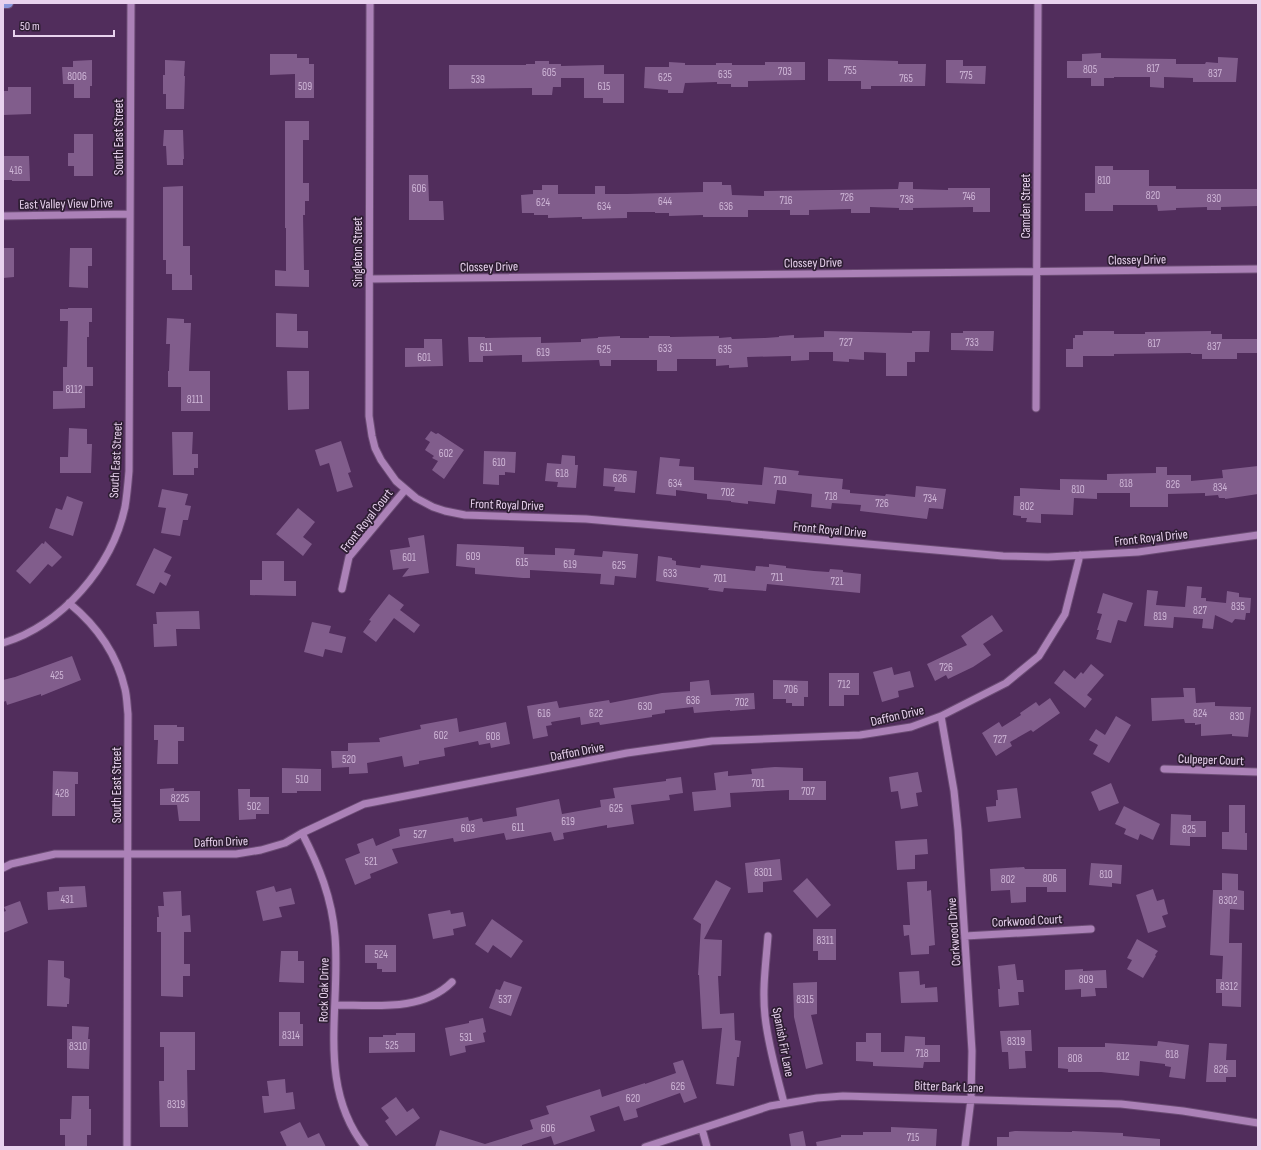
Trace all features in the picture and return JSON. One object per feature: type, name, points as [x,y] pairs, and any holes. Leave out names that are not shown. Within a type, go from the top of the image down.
[{"type":"main road","points":[[3,4],[8,3]]},
{"type":"street","name":"South East Street","points":[[128,1147],[128,714],[126,690],[118,666],[107,644],[79,612],[69,603],[98,571],[113,543],[125,508],[129,470],[131,3]]},
{"type":"street","name":"Singleton Street","points":[[370,3],[369,416],[373,442],[381,460],[392,476],[405,490]]},
{"type":"street","name":"Camden Street","points":[[1036,408],[1038,3]]},
{"type":"street","name":"East Valley View Drive","points":[[3,216],[130,214]]},
{"type":"street","name":"Clossey Drive","points":[[369,280],[1258,269]]},
{"type":"street","name":"Front Royal Drive","points":[[405,490],[433,507],[465,514],[586,519],[1003,556],[1048,557],[1138,552],[1258,535]]},
{"type":"street","name":"Front Royal Court","points":[[342,589],[349,557],[405,490]]},
{"type":"street","name":"Daffon Drive","points":[[3,868],[12,864],[55,854],[236,854],[261,850],[285,843],[302,833],[364,804],[627,753],[712,741],[860,735],[911,727],[941,716],[1006,683],[1039,656],[1066,614],[1080,555]]},
{"type":"street","points":[[3,643],[19,638],[45,623],[69,603]]},
{"type":"street","name":"Corkwood Drive","points":[[941,716],[956,804],[972,1051],[971,1099],[965,1147]]},
{"type":"street","name":"Culpeper Court","points":[[1164,769],[1258,772]]},
{"type":"street","name":"Rock Oak Drive","points":[[302,833],[322,875],[333,917],[335,949],[334,1060],[338,1092],[348,1122],[354,1133],[365,1147]]},
{"type":"street","name":"Corkwood Court","points":[[965,936],[1091,929]]},
{"type":"street","name":"Spanish Fir Lane","points":[[768,936],[764,991],[765,1014],[768,1038],[784,1103]]},
{"type":"street","points":[[335,1005],[405,1004],[427,998],[444,990],[452,982]]},
{"type":"street","name":"Bitter Bark Lane","points":[[645,1147],[756,1110],[784,1103],[843,1096],[1121,1104],[1182,1111],[1258,1123]]},
{"type":"street","points":[[702,1129],[707,1147]]},
{"type":"building","points":[[1101,53],[1101,58],[1176,59],[1176,64],[1205,64],[1206,62],[1218,63],[1218,57],[1238,58],[1236,82],[1193,82],[1193,78],[1164,77],[1164,88],[1150,87],[1150,77],[1104,78],[1104,86],[1091,86],[1091,78],[1067,78],[1067,61],[1082,61],[1082,54]]},
{"type":"building","points":[[270,54],[297,54],[297,58],[309,58],[309,64],[314,64],[314,98],[295,98],[295,74],[270,75]]},
{"type":"building","points":[[828,59],[898,61],[898,64],[926,64],[925,86],[871,86],[871,89],[861,89],[861,81],[828,81]]},
{"type":"building","points":[[92,60],[92,86],[90,86],[90,98],[74,98],[74,84],[63,84],[62,67],[73,67],[73,61]]},
{"type":"building","points":[[165,60],[185,61],[184,109],[166,109],[166,94],[163,94]]},
{"type":"building","points":[[946,60],[963,60],[963,66],[986,66],[985,84],[946,83]]},
{"type":"building","points":[[535,61],[549,61],[549,64],[561,64],[561,66],[604,65],[604,74],[624,74],[624,103],[603,103],[603,98],[584,98],[584,78],[561,78],[561,87],[553,87],[552,95],[532,95],[532,88],[449,89],[449,65],[526,65],[535,64]]},
{"type":"building","points":[[669,62],[685,63],[685,65],[716,65],[716,63],[732,63],[732,65],[765,65],[765,62],[805,62],[805,80],[748,81],[748,87],[731,87],[731,84],[717,84],[717,82],[685,83],[683,93],[668,93],[668,90],[644,88],[645,67],[669,67]]},
{"type":"building","points":[[8,87],[31,87],[31,114],[3,115],[3,91],[8,91]]},
{"type":"building","points":[[285,121],[309,121],[309,140],[303,140],[303,183],[309,183],[309,201],[305,201],[305,215],[303,215],[304,270],[309,270],[309,287],[275,286],[275,270],[286,271]]},
{"type":"building","points":[[164,130],[183,130],[183,165],[167,165],[166,146],[163,146]]},
{"type":"building","points":[[74,134],[93,134],[93,176],[74,176],[74,166],[68,166],[68,153],[74,153]]},
{"type":"building","points":[[4,156],[29,156],[30,181],[3,180]]},
{"type":"building","points":[[1095,166],[1113,166],[1113,170],[1149,170],[1149,186],[1176,186],[1176,189],[1258,189],[1258,206],[1221,207],[1221,210],[1207,210],[1207,207],[1176,208],[1176,210],[1158,211],[1157,205],[1113,205],[1113,211],[1085,211],[1085,193],[1095,193]]},
{"type":"building","points":[[409,175],[428,175],[429,201],[443,201],[444,220],[409,220]]},
{"type":"building","points":[[703,182],[722,182],[722,185],[731,185],[732,195],[764,196],[764,191],[898,189],[899,182],[913,182],[913,189],[948,190],[948,188],[990,188],[990,212],[973,212],[973,207],[913,208],[913,210],[899,210],[899,208],[870,207],[870,213],[851,213],[851,209],[809,210],[809,215],[790,215],[790,210],[748,210],[748,217],[703,217],[703,215],[669,216],[669,213],[627,212],[627,218],[582,219],[582,217],[548,218],[548,215],[522,213],[521,195],[533,194],[533,190],[542,190],[542,185],[558,185],[558,194],[595,194],[595,186],[605,186],[605,194],[627,194],[703,192]]},
{"type":"building","points":[[183,186],[183,246],[190,246],[190,275],[192,275],[192,290],[172,290],[172,274],[166,274],[166,260],[163,260],[163,187]]},
{"type":"building","points":[[3,248],[14,248],[14,277],[3,278]]},
{"type":"building","points":[[70,248],[92,248],[92,266],[88,266],[88,288],[69,287]]},
{"type":"building","points":[[92,308],[92,322],[89,322],[89,337],[87,337],[87,367],[93,367],[93,386],[85,386],[85,408],[53,409],[53,391],[63,391],[63,367],[67,367],[68,321],[60,321],[60,309]]},
{"type":"building","points":[[276,313],[297,314],[297,331],[308,331],[308,348],[276,347]]},
{"type":"building","points":[[167,318],[184,319],[184,323],[191,323],[189,371],[210,371],[210,411],[181,411],[181,387],[168,387],[170,344],[166,344]]},
{"type":"building","points":[[824,331],[912,333],[912,331],[930,331],[929,352],[915,352],[915,362],[907,362],[907,376],[886,376],[886,353],[864,352],[864,360],[849,359],[849,362],[833,361],[833,352],[809,352],[809,360],[791,361],[791,356],[747,357],[748,367],[729,368],[729,365],[716,366],[716,359],[677,359],[677,371],[657,371],[657,360],[611,360],[611,366],[600,366],[599,360],[522,362],[522,355],[483,356],[483,362],[469,362],[468,337],[541,337],[541,343],[581,342],[581,339],[620,336],[620,338],[649,338],[649,336],[719,336],[719,338],[731,337],[732,339],[794,335],[794,338],[824,337]]},
{"type":"building","points":[[963,331],[994,331],[993,351],[951,350],[951,333],[963,333]]},
{"type":"building","points":[[1083,331],[1114,331],[1114,334],[1145,334],[1145,332],[1211,331],[1211,334],[1222,334],[1222,339],[1258,339],[1258,353],[1237,353],[1237,359],[1202,359],[1202,354],[1191,353],[1083,356],[1083,367],[1066,367],[1066,349],[1073,349],[1073,338],[1075,338],[1075,335],[1083,335]]},
{"type":"building","points":[[424,339],[442,339],[443,366],[405,367],[405,348],[424,348]]},
{"type":"building","points":[[287,371],[309,371],[309,409],[288,410]]},
{"type":"building","points":[[69,428],[87,429],[87,444],[92,444],[91,473],[60,473],[60,457],[68,457]]},
{"type":"building","points":[[431,431],[436,434],[438,433],[464,450],[444,479],[432,470],[438,461],[432,458],[434,456],[425,450],[430,442],[425,439]]},
{"type":"building","points":[[172,432],[193,432],[192,454],[198,454],[198,468],[194,468],[194,475],[173,475]]},
{"type":"building","points":[[341,441],[351,472],[348,473],[353,487],[337,492],[329,463],[320,466],[315,450]]},
{"type":"building","points":[[484,451],[516,452],[515,473],[505,472],[505,475],[499,475],[499,485],[483,484]]},
{"type":"building","points":[[562,455],[575,456],[575,465],[578,465],[576,488],[557,487],[558,482],[545,481],[547,463],[561,464]]},
{"type":"building","points":[[660,457],[680,459],[679,466],[694,467],[694,480],[762,485],[764,467],[799,471],[798,475],[843,479],[842,489],[850,490],[850,493],[885,496],[886,494],[915,497],[916,486],[946,489],[943,509],[929,508],[927,519],[860,511],[861,505],[832,503],[831,509],[811,507],[812,494],[777,490],[775,504],[748,501],[748,504],[707,499],[707,494],[676,490],[676,496],[656,494]]},
{"type":"building","points":[[1258,466],[1258,494],[1225,499],[1219,498],[1218,495],[1205,496],[1205,493],[1168,494],[1168,507],[1130,507],[1130,493],[1097,493],[1097,499],[1074,498],[1073,515],[1041,514],[1041,523],[1026,522],[1027,518],[1021,518],[1021,516],[1013,515],[1014,496],[1020,496],[1020,488],[1060,490],[1060,479],[1107,480],[1107,474],[1156,473],[1156,467],[1167,467],[1167,475],[1191,475],[1191,481],[1223,478],[1222,470]]},
{"type":"building","points":[[604,468],[637,471],[635,493],[614,491],[615,487],[603,486]]},
{"type":"building","points":[[162,489],[188,494],[185,505],[191,506],[188,520],[183,520],[180,536],[161,533],[166,508],[158,507]]},
{"type":"building","points":[[67,496],[83,502],[73,536],[49,528],[56,508],[62,510]]},
{"type":"building","points":[[298,508],[315,522],[303,537],[312,544],[303,556],[276,534]]},
{"type":"building","points":[[424,535],[429,573],[402,577],[409,568],[393,570],[390,550],[410,547],[408,538]]},
{"type":"building","points":[[45,541],[62,557],[52,567],[48,564],[30,584],[16,571],[42,543],[44,544]]},
{"type":"building","points":[[457,544],[524,547],[524,554],[555,555],[555,548],[575,549],[574,555],[602,557],[603,551],[638,554],[636,578],[615,576],[614,585],[600,584],[601,574],[530,570],[530,578],[523,578],[475,574],[475,568],[456,566]]},
{"type":"building","points":[[154,548],[172,557],[164,572],[171,575],[166,586],[160,582],[154,594],[136,585]]},
{"type":"building","points":[[658,556],[672,558],[672,560],[676,561],[676,565],[700,568],[701,565],[755,571],[756,566],[769,567],[769,564],[786,566],[786,568],[814,571],[829,572],[830,569],[843,570],[843,572],[861,574],[860,593],[767,584],[766,591],[724,588],[723,592],[708,590],[709,588],[661,582],[656,581]]},
{"type":"building","points":[[262,561],[284,561],[284,581],[296,581],[296,596],[250,595],[250,580],[262,580]]},
{"type":"building","points":[[1187,586],[1202,587],[1201,598],[1206,598],[1206,601],[1226,603],[1227,591],[1239,593],[1239,597],[1251,598],[1250,613],[1246,613],[1245,620],[1235,619],[1232,623],[1215,615],[1213,629],[1202,628],[1203,619],[1174,617],[1173,628],[1144,626],[1147,590],[1158,591],[1156,605],[1185,607]]},
{"type":"building","points":[[1103,593],[1133,603],[1126,622],[1118,620],[1111,643],[1096,639],[1102,614],[1097,613]]},
{"type":"building","points":[[389,594],[404,605],[400,610],[420,625],[414,633],[394,618],[376,642],[363,632],[371,621],[369,620]]},
{"type":"building","points":[[199,611],[200,629],[176,629],[177,646],[154,647],[153,624],[157,624],[156,612]]},
{"type":"building","points":[[992,615],[1003,631],[983,644],[991,655],[973,667],[948,679],[946,675],[935,681],[927,664],[967,645],[961,636]]},
{"type":"building","points":[[312,622],[331,626],[329,633],[346,637],[342,653],[325,649],[323,657],[304,652]]},
{"type":"building","points":[[72,656],[81,680],[41,696],[41,694],[7,705],[6,701],[3,702],[3,680]]},
{"type":"building","points":[[1091,664],[1104,675],[1087,695],[1092,699],[1085,708],[1054,683],[1064,670],[1075,679],[1081,672],[1083,674]]},
{"type":"building","points":[[892,667],[894,675],[910,671],[914,687],[898,691],[899,697],[882,702],[873,672]]},
{"type":"building","points":[[829,673],[859,673],[859,695],[844,695],[844,706],[829,706]]},
{"type":"building","points":[[709,680],[711,695],[754,693],[755,709],[694,713],[693,707],[665,710],[665,713],[652,715],[652,717],[600,725],[599,722],[581,725],[580,717],[551,722],[552,725],[546,726],[548,736],[533,739],[527,706],[557,701],[559,708],[609,700],[610,703],[662,693],[690,691],[690,682]]},
{"type":"building","points":[[773,680],[808,681],[808,697],[804,697],[804,706],[792,706],[792,703],[786,703],[786,699],[773,699]]},
{"type":"building","points":[[1183,688],[1195,688],[1196,703],[1215,702],[1215,706],[1251,707],[1248,737],[1232,736],[1232,734],[1201,736],[1201,724],[1195,725],[1195,723],[1185,723],[1184,719],[1152,721],[1151,698],[1184,697]]},
{"type":"building","points":[[1050,698],[1060,713],[1033,732],[1031,730],[1010,742],[1012,746],[996,756],[982,733],[999,722],[1002,727],[1021,715],[1020,713],[1036,702],[1039,706]]},
{"type":"building","points":[[1116,716],[1131,725],[1109,763],[1093,754],[1098,745],[1089,740],[1096,729],[1105,735]]},
{"type":"building","points":[[457,718],[459,732],[506,722],[510,744],[491,748],[490,743],[479,745],[478,741],[444,748],[445,756],[419,761],[419,764],[404,767],[402,756],[367,763],[368,773],[349,774],[349,767],[332,768],[331,751],[348,751],[348,743],[380,742],[379,738],[421,729],[420,725]]},
{"type":"building","points":[[154,725],[177,725],[177,727],[184,727],[184,741],[178,741],[178,764],[157,764],[158,740],[154,740]]},
{"type":"building","points":[[775,767],[803,768],[803,781],[826,781],[826,800],[789,800],[789,790],[730,793],[731,807],[694,811],[692,792],[716,790],[714,773],[728,771],[728,776],[752,774],[751,769]]},
{"type":"building","points":[[282,768],[321,769],[321,791],[297,791],[297,793],[282,793]]},
{"type":"building","points":[[53,771],[78,772],[78,784],[75,784],[75,816],[52,816]]},
{"type":"building","points":[[918,772],[922,792],[916,793],[918,806],[901,809],[898,791],[891,792],[889,777]]},
{"type":"building","points":[[681,777],[683,793],[669,795],[670,800],[631,805],[634,824],[607,828],[607,825],[563,833],[564,839],[554,841],[551,832],[506,840],[504,833],[454,842],[453,838],[392,849],[398,863],[370,874],[371,878],[355,885],[345,859],[360,853],[357,844],[373,838],[376,846],[400,836],[399,829],[468,817],[469,821],[482,818],[483,822],[517,816],[516,808],[559,799],[562,814],[601,807],[600,800],[615,798],[613,788],[666,781],[666,779]]},
{"type":"building","points":[[1111,783],[1119,803],[1099,811],[1091,792]]},
{"type":"building","points":[[174,788],[174,791],[200,791],[200,821],[179,821],[177,805],[160,805],[160,789]]},
{"type":"building","points":[[1017,788],[1021,818],[988,822],[986,807],[996,806],[996,800],[998,800],[997,790]]},
{"type":"building","points":[[238,789],[250,789],[250,797],[269,797],[269,814],[256,814],[256,819],[239,820]]},
{"type":"building","points":[[1229,805],[1245,805],[1245,833],[1247,833],[1247,850],[1222,849],[1222,832],[1229,832]]},
{"type":"building","points":[[1124,806],[1160,824],[1153,840],[1140,834],[1138,840],[1124,834],[1126,829],[1115,824]]},
{"type":"building","points":[[1171,814],[1191,815],[1191,821],[1206,821],[1206,837],[1190,837],[1190,846],[1170,845]]},
{"type":"building","points":[[927,839],[928,854],[915,855],[915,869],[897,870],[895,841]]},
{"type":"building","points":[[780,859],[782,880],[763,882],[763,892],[748,893],[745,863]]},
{"type":"building","points":[[1091,863],[1122,865],[1121,884],[1112,883],[1112,887],[1089,885]]},
{"type":"building","points":[[1024,867],[1025,869],[1066,869],[1066,892],[1047,892],[1047,887],[1026,887],[1026,902],[1011,903],[1010,890],[991,891],[990,869]]},
{"type":"building","points":[[1222,873],[1238,874],[1238,890],[1244,891],[1244,910],[1230,909],[1229,943],[1242,943],[1241,1007],[1222,1006],[1222,993],[1216,993],[1216,979],[1222,979],[1223,956],[1210,955],[1213,890],[1222,890]]},
{"type":"building","points":[[807,878],[831,905],[817,918],[793,891]]},
{"type":"building","points":[[716,880],[731,888],[704,939],[722,940],[721,976],[718,976],[720,1014],[734,1013],[735,1040],[741,1041],[739,1057],[737,1057],[734,1086],[716,1084],[722,1028],[702,1029],[698,975],[701,924],[693,919]]},
{"type":"building","points":[[927,881],[927,891],[931,890],[935,945],[929,946],[929,954],[911,955],[909,935],[904,936],[903,925],[910,925],[907,882]]},
{"type":"building","points":[[85,886],[87,907],[48,910],[47,892],[59,891],[59,887]]},
{"type":"building","points":[[274,886],[276,892],[291,888],[295,904],[279,907],[282,917],[263,921],[256,891]]},
{"type":"building","points":[[1153,889],[1157,901],[1164,899],[1168,914],[1162,916],[1166,927],[1148,933],[1136,895]]},
{"type":"building","points":[[181,891],[182,916],[190,915],[191,932],[184,932],[184,964],[190,964],[190,976],[183,976],[183,997],[161,996],[161,932],[157,932],[157,917],[159,917],[158,906],[164,906],[163,892]]},
{"type":"building","points":[[20,901],[28,923],[3,933],[3,912],[6,911],[4,907]]},
{"type":"building","points":[[450,910],[451,914],[463,912],[466,926],[453,929],[454,935],[433,939],[428,914]]},
{"type":"building","points":[[492,919],[523,941],[511,958],[493,945],[488,953],[475,944]]},
{"type":"building","points":[[813,929],[836,929],[836,960],[818,960],[818,951],[813,951]]},
{"type":"building","points":[[1137,939],[1158,951],[1143,978],[1127,969],[1132,960],[1127,958]]},
{"type":"building","points":[[365,945],[396,945],[396,972],[382,972],[382,969],[377,969],[377,963],[365,963]]},
{"type":"building","points":[[281,951],[298,951],[298,961],[304,961],[304,983],[279,982]]},
{"type":"building","points":[[48,960],[64,961],[64,977],[70,979],[69,1004],[67,1004],[67,1007],[47,1006]]},
{"type":"building","points":[[1015,964],[1017,980],[1023,980],[1024,992],[1018,992],[1019,1005],[999,1007],[998,989],[1000,989],[998,966]]},
{"type":"building","points":[[1083,969],[1083,971],[1106,970],[1107,988],[1095,988],[1096,996],[1081,997],[1081,989],[1065,990],[1065,970]]},
{"type":"building","points":[[919,971],[920,985],[925,984],[925,988],[937,987],[938,1002],[901,1003],[899,972]]},
{"type":"building","points":[[504,981],[522,987],[511,1016],[489,1008],[496,989],[500,990]]},
{"type":"building","points":[[817,982],[817,1014],[811,1015],[823,1064],[806,1069],[794,1017],[793,983]]},
{"type":"building","points":[[279,1012],[300,1012],[300,1024],[303,1024],[303,1046],[279,1046]]},
{"type":"building","points":[[483,1018],[486,1032],[483,1033],[485,1042],[465,1046],[466,1052],[450,1056],[445,1028],[469,1023],[469,1021]]},
{"type":"building","points":[[72,1026],[89,1027],[89,1069],[67,1068],[67,1039],[72,1039]]},
{"type":"building","points":[[1031,1030],[1032,1051],[1025,1051],[1026,1068],[1009,1069],[1008,1052],[1002,1052],[1000,1031]]},
{"type":"building","points":[[160,1032],[195,1032],[195,1070],[187,1070],[188,1127],[160,1127],[159,1081],[164,1081],[164,1047],[160,1047]]},
{"type":"building","points":[[396,1033],[415,1033],[415,1052],[369,1053],[369,1037],[383,1037],[383,1035],[396,1035]]},
{"type":"building","points":[[866,1033],[881,1033],[881,1052],[904,1052],[905,1036],[925,1037],[925,1045],[940,1045],[940,1062],[924,1062],[923,1068],[873,1066],[873,1062],[856,1061],[856,1042],[866,1042]]},
{"type":"building","points":[[1158,1041],[1189,1045],[1185,1079],[1169,1077],[1171,1067],[1165,1066],[1165,1064],[1140,1061],[1139,1076],[1101,1072],[1068,1072],[1068,1069],[1058,1068],[1058,1047],[1105,1047],[1105,1043],[1157,1046]]},
{"type":"building","points":[[1209,1043],[1227,1044],[1226,1060],[1236,1060],[1236,1077],[1226,1077],[1226,1082],[1206,1082]]},
{"type":"building","points":[[683,1060],[697,1098],[684,1103],[680,1093],[636,1109],[638,1117],[624,1121],[619,1106],[590,1116],[595,1131],[554,1145],[551,1136],[522,1145],[522,1147],[435,1147],[440,1130],[485,1144],[533,1129],[530,1120],[549,1114],[546,1106],[600,1089],[602,1097],[645,1084],[676,1073],[673,1063]]},
{"type":"building","points":[[285,1079],[286,1093],[293,1092],[295,1109],[264,1113],[262,1096],[269,1096],[267,1081]]},
{"type":"building","points":[[72,1096],[89,1096],[89,1109],[91,1109],[91,1135],[87,1135],[87,1147],[65,1147],[65,1135],[60,1135],[60,1119],[71,1119]]},
{"type":"building","points":[[396,1097],[407,1112],[413,1108],[420,1118],[396,1136],[385,1121],[389,1118],[381,1108]]},
{"type":"building","points":[[300,1122],[308,1138],[319,1133],[326,1147],[287,1147],[280,1132]]},
{"type":"building","points":[[891,1127],[937,1129],[936,1146],[817,1147],[816,1142],[841,1137],[841,1135],[863,1135],[863,1132],[891,1132]]},
{"type":"building","points":[[803,1131],[806,1147],[791,1147],[789,1134]]},
{"type":"building","points":[[1009,1132],[1123,1133],[1123,1136],[1160,1139],[1160,1147],[997,1147],[997,1137],[1009,1137]]}]
